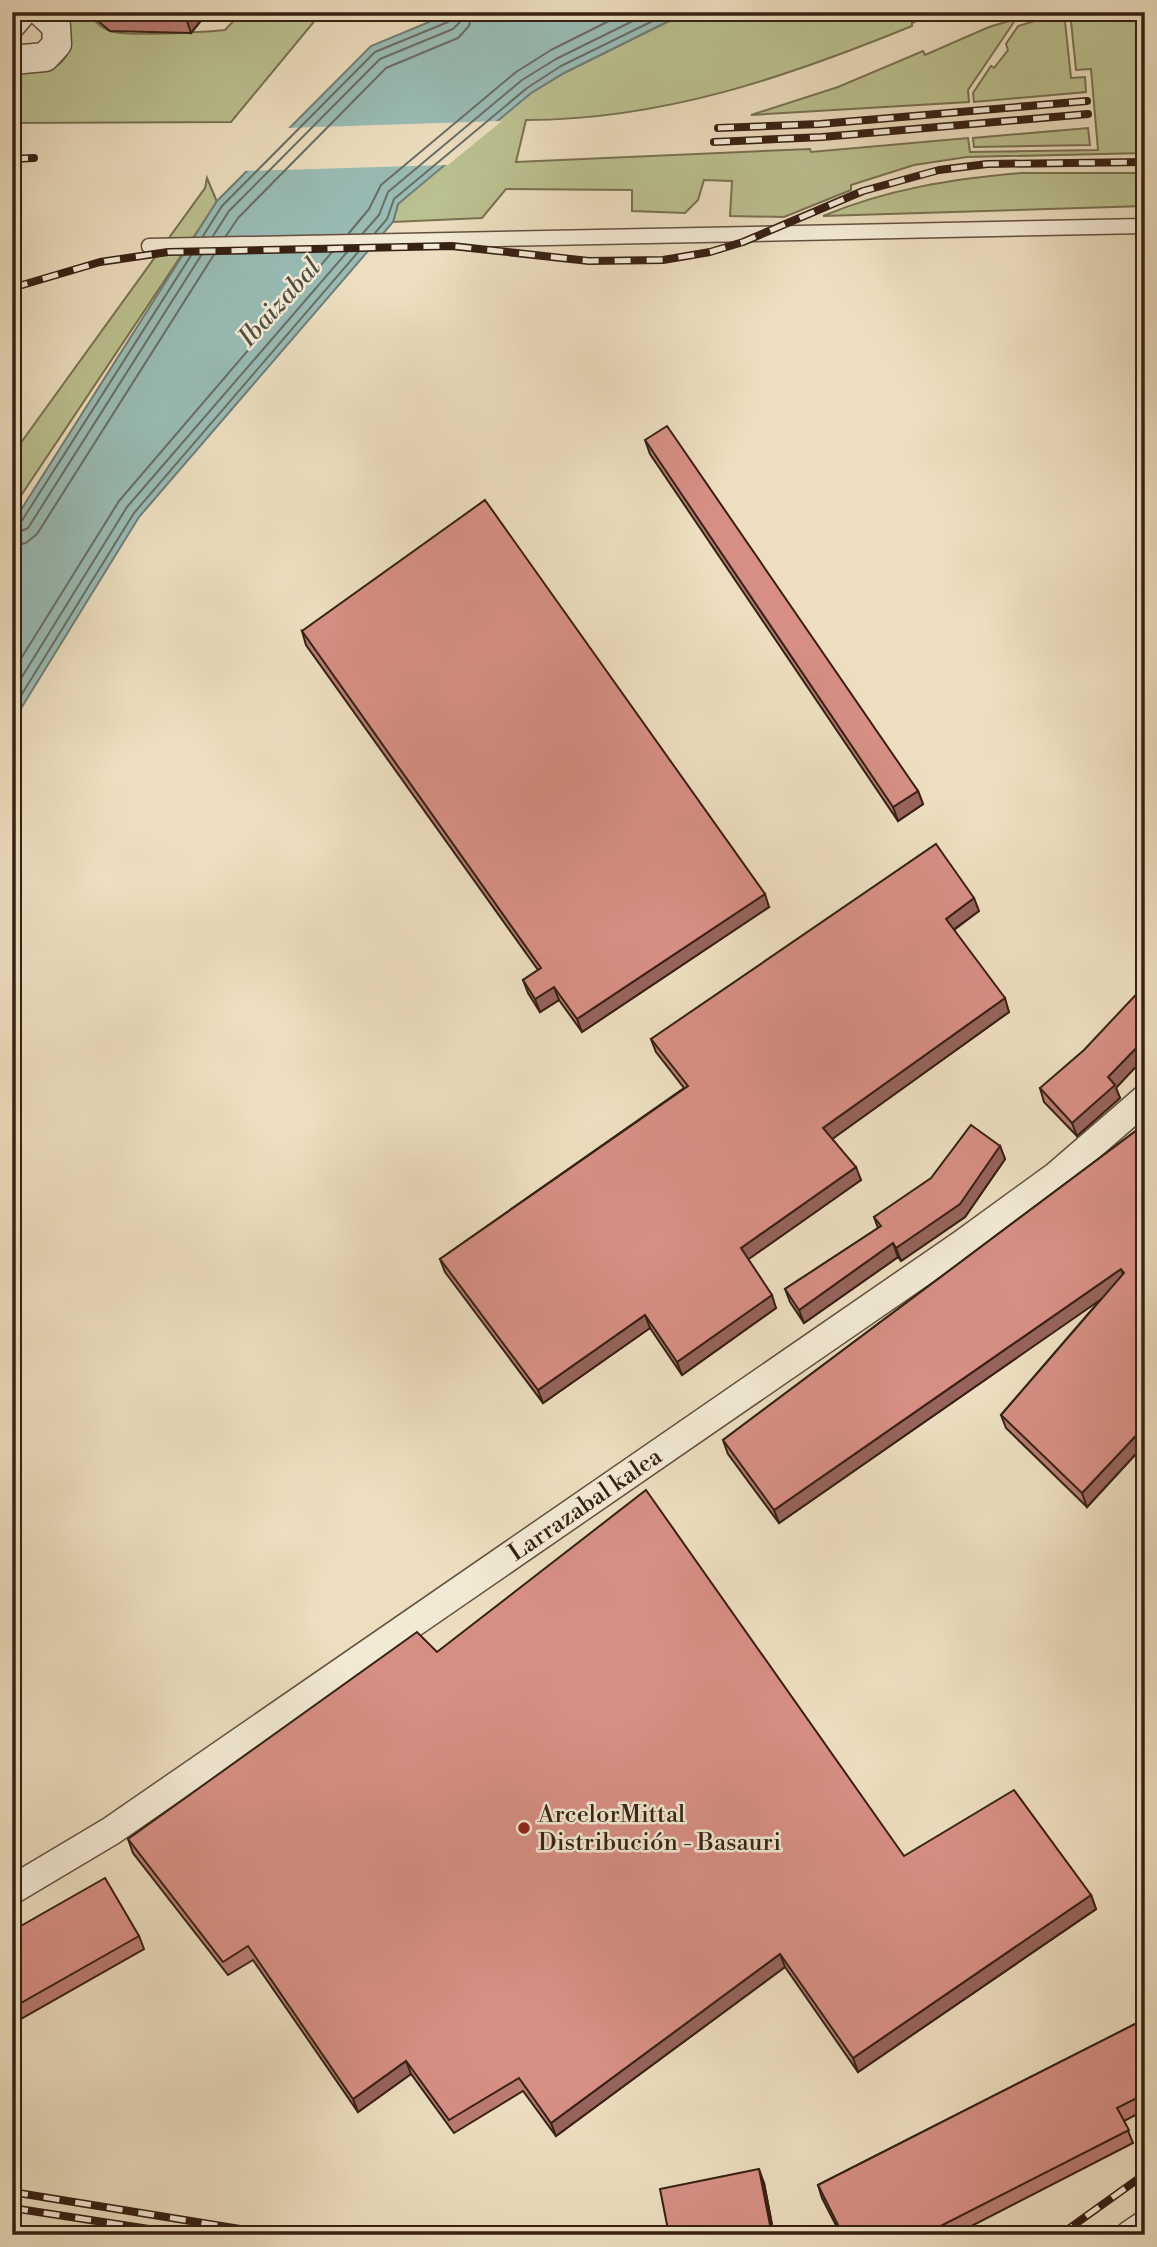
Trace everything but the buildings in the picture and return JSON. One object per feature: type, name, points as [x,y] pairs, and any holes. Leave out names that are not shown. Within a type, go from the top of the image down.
[{"type":"street","points":[[12,24],[22,12]]},
{"type":"street","points":[[12,60],[45,57],[57,44],[56,26],[41,12]]},
{"type":"street","name":"Larrazabal kalea","points":[[12,1890],[111,1831],[961,1245],[1056,1176],[1145,1099]]},
{"type":"street","points":[[1130,2235],[1145,2225]]},
{"type":"lane","points":[[149,246],[1145,226]]},
{"type":"green space","points":[[68,12],[89,16],[110,31],[149,34],[225,30],[242,12],[322,12],[231,122],[12,123],[12,73],[46,70],[60,64],[70,45],[71,37],[60,21]]},
{"type":"green space","points":[[687,12],[937,12],[912,23],[912,26],[865,45],[723,92],[626,112],[526,120],[516,162],[810,149],[811,152],[968,138],[970,152],[1098,150],[1091,69],[1076,70],[1070,12],[1145,12],[1145,153],[967,157],[914,165],[851,185],[851,190],[784,217],[730,216],[732,181],[704,180],[698,200],[685,213],[632,211],[632,190],[506,189],[482,218],[393,222],[398,204],[531,93],[564,73]]},
{"type":"green space","points":[[1064,12],[1071,78],[1085,77],[1086,92],[974,102],[973,93],[991,66],[994,68],[1008,50],[1006,44],[1018,26]]},
{"type":"green space","points":[[1016,19],[968,90],[969,102],[751,115],[838,87],[923,51],[925,55],[989,27]]},
{"type":"green space","points":[[1088,128],[1090,145],[974,147],[973,138]]},
{"type":"green space","points":[[1021,173],[1145,173],[1145,206],[823,216],[896,192],[970,178]]},
{"type":"green space","points":[[207,178],[217,202],[12,509],[12,455],[205,188]]},
{"type":"water","name":"Ibaizabal","points":[[453,12],[687,12],[564,73],[531,93],[398,204],[393,222],[139,517],[12,723],[12,524],[217,201],[371,46]]},
{"type":"pier","points":[[502,121],[448,165],[242,171],[285,128]]},
{"type":"railway","points":[[718,128],[820,124],[1087,101]]},
{"type":"railway","points":[[714,142],[822,137],[1088,114]]},
{"type":"railway","points":[[12,159],[34,158]]},
{"type":"railway","points":[[12,288],[100,262],[168,252],[452,246],[589,261],[663,260],[710,252],[743,242],[863,191],[939,170],[987,164],[1145,162]]},
{"type":"railway","points":[[1060,2235],[1145,2174]]},
{"type":"railway","points":[[12,2192],[277,2235]]},
{"type":"railway","points":[[12,2208],[188,2235]]},
{"type":"place","name":"ArcelorMittal Distribución - Basauri","points":[[524,1828]]}]
